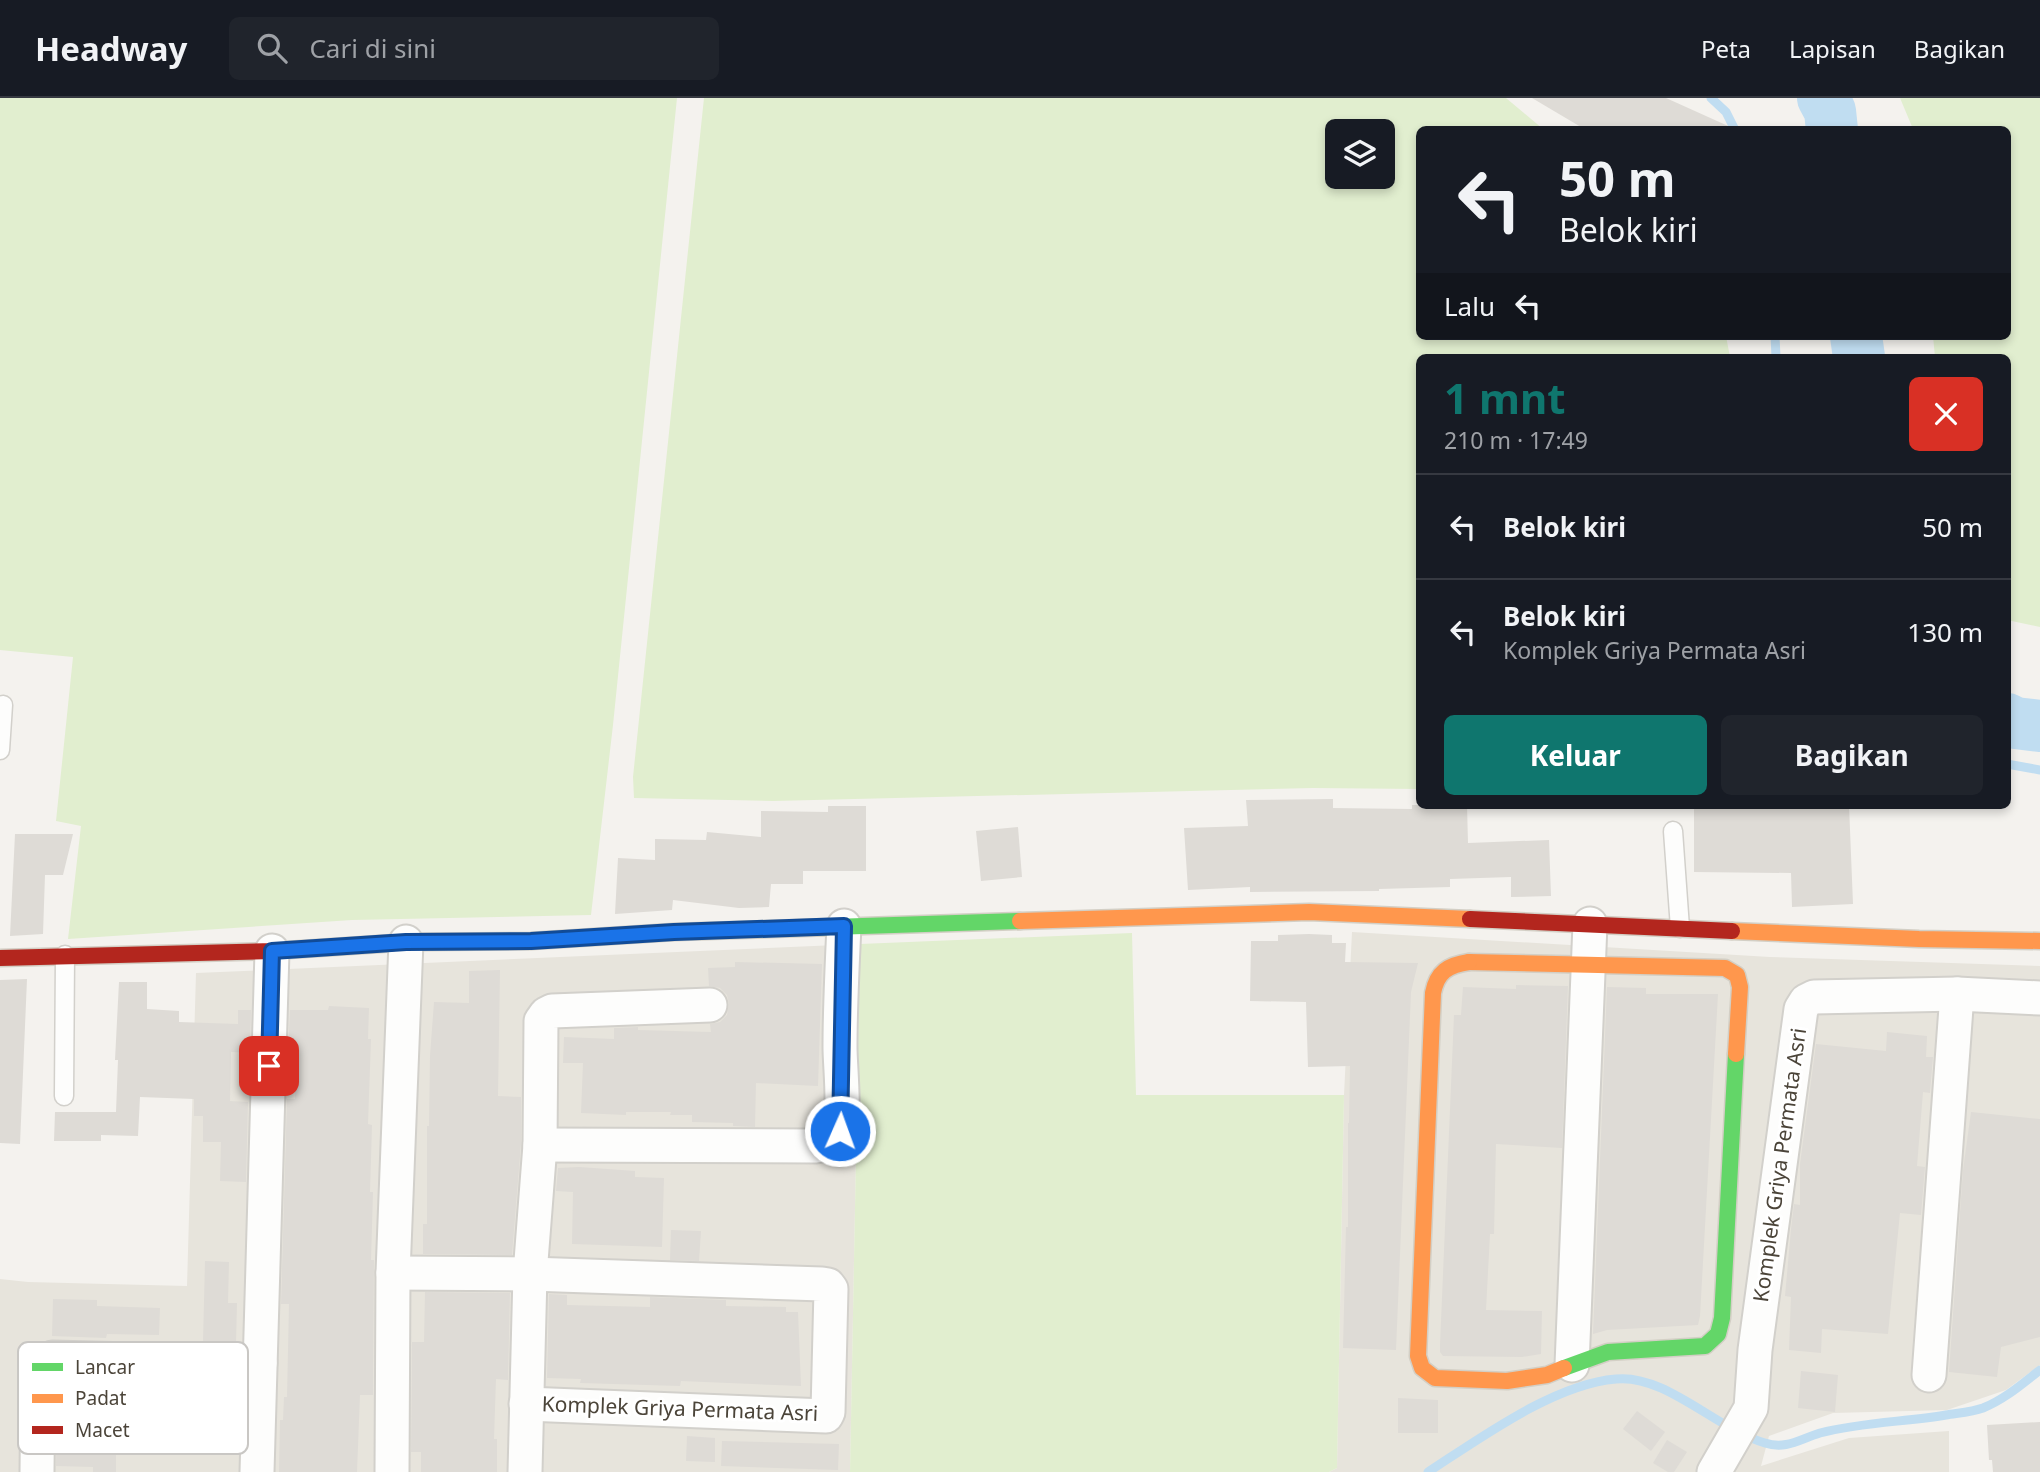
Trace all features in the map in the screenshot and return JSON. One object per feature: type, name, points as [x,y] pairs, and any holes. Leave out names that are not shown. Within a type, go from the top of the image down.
[{"type":"street","points":[[0,958],[272,951],[406,942],[531,941],[674,932],[1310,912],[1919,939],[2040,941]]},
{"type":"street","points":[[1572,1365],[1590,924]]},
{"type":"street","points":[[540,1145],[816,1146],[828,1144],[835,1139],[840,1131],[841,1118],[840,1047],[844,926]]},
{"type":"street","points":[[392,1472],[393,1273],[406,942]]},
{"type":"street","points":[[257,1472],[272,951]]},
{"type":"street","points":[[1469,962],[1725,968],[1737,975],[1740,987],[1720,1331],[1714,1341],[1705,1346],[1608,1352],[1572,1365],[1547,1375],[1507,1381],[1435,1378],[1422,1368],[1418,1356],[1435,982],[1439,972],[1449,965],[1469,962]]},
{"type":"street","points":[[1929,1375],[1957,994]]},
{"type":"street","name":"Komplek Griya Permata Asri","points":[[1719,1464],[1751,1408],[1755,1350],[1801,1009],[1806,1001],[1814,998],[1957,994],[2040,999]]},
{"type":"street","name":"Komplek Griya Permata Asri","points":[[525,1472],[530,1274],[540,1145],[541,1021],[552,1011],[710,1005]]},
{"type":"street","name":"Komplek Griya Permata Asri","points":[[393,1273],[530,1274],[828,1285],[831,1289],[828,1412],[822,1416],[526,1404]]},
{"type":"street","points":[[248,1363],[260,1363]]},
{"type":"street","points":[[37,1454],[37,1472]]},
{"type":"lane","points":[[0,750],[3,705]]},
{"type":"lane","points":[[1673,831],[1680,928]]},
{"type":"lane","points":[[64,1096],[65,956]]},
{"type":"shaded area","points":[[1352,932],[1770,957],[2040,966],[2040,1365],[2006,1390],[1947,1410],[1833,1413],[1769,1436],[1761,1466],[1849,1438],[1949,1431],[1949,1472],[1329,1472],[1337,1468],[1344,1095]]},
{"type":"shaded area","points":[[860,944],[850,1472],[0,1472],[0,1279],[187,1286],[196,973]]},
{"type":"green space","points":[[0,98],[677,98],[591,915],[352,920],[68,939],[81,826],[56,821],[73,657],[0,650]]},
{"type":"green space","points":[[704,98],[1506,98],[1539,126],[1416,126],[1416,340],[1727,340],[1729,354],[1416,354],[1416,789],[1313,788],[773,801],[634,798],[633,777]]},
{"type":"green space","points":[[1900,98],[2040,98],[2040,627],[2011,621],[2011,354],[1935,354],[1933,340],[2011,340],[2011,126],[1912,126]]},
{"type":"green space","points":[[1132,933],[1136,1095],[1344,1095],[1337,1468],[1329,1472],[850,1472],[860,944]]},
{"type":"building","points":[[1532,98],[1666,98],[1728,126],[1579,126]]},
{"type":"building","points":[[1333,799],[1333,808],[1412,809],[1412,805],[1416,805],[1416,809],[1467,809],[1468,843],[1549,840],[1551,896],[1511,897],[1511,877],[1450,879],[1450,887],[1379,891],[1250,892],[1250,887],[1188,890],[1184,828],[1248,826],[1246,800]]},
{"type":"building","points":[[828,806],[866,806],[866,871],[803,871],[803,884],[771,884],[769,907],[739,908],[673,900],[672,910],[615,914],[618,858],[655,860],[655,839],[706,840],[707,832],[761,837],[761,811],[828,812]]},
{"type":"building","points":[[1694,809],[1849,809],[1853,904],[1792,907],[1791,873],[1694,872]]},
{"type":"building","points":[[1018,827],[1022,877],[981,881],[976,831]]},
{"type":"building","points":[[15,834],[73,834],[63,875],[45,875],[43,934],[10,936]]},
{"type":"building","points":[[1278,935],[1332,935],[1332,943],[1346,943],[1345,962],[1418,963],[1411,992],[1396,1350],[1343,1348],[1350,1066],[1308,1067],[1306,1002],[1250,1001],[1251,941],[1278,941]]},
{"type":"building","points":[[735,962],[822,964],[818,1086],[756,1083],[755,1127],[733,1126],[733,1123],[692,1122],[692,1115],[670,1115],[671,1112],[626,1112],[626,1115],[581,1113],[583,1063],[563,1063],[564,1037],[614,1039],[614,1028],[638,1027],[638,1030],[711,1032],[710,1024],[720,1022],[727,1015],[729,1004],[727,995],[720,988],[709,986],[708,968],[735,967]]},
{"type":"building","points":[[500,970],[498,1096],[521,1097],[521,1144],[512,1255],[423,1254],[423,1224],[427,1224],[427,1126],[434,1002],[469,1003],[469,971]]},
{"type":"building","points":[[27,979],[20,1144],[0,1143],[0,980]]},
{"type":"building","points":[[119,982],[147,982],[147,1009],[179,1011],[179,1022],[238,1024],[238,1010],[251,1010],[250,1053],[231,1052],[230,1101],[248,1102],[246,1182],[220,1181],[221,1142],[203,1142],[203,1116],[194,1116],[194,1099],[140,1097],[138,1136],[101,1135],[101,1141],[54,1141],[55,1112],[116,1112],[118,1060],[115,1060]]},
{"type":"building","points":[[1516,985],[1568,986],[1562,1148],[1496,1144],[1494,1234],[1490,1234],[1486,1310],[1542,1311],[1541,1354],[1522,1357],[1443,1356],[1440,1345],[1454,1015],[1461,1015],[1463,987],[1516,989]]},
{"type":"building","points":[[1607,987],[1646,988],[1646,994],[1718,994],[1698,1325],[1607,1330],[1593,1334]]},
{"type":"building","points":[[329,1006],[369,1008],[368,1039],[371,1039],[368,1124],[372,1125],[371,1260],[374,1260],[373,1395],[360,1395],[357,1472],[279,1472],[280,1420],[283,1420],[284,1397],[287,1397],[289,1304],[281,1304],[287,1099],[295,1099],[296,1055],[288,1054],[290,1010],[328,1010]]},
{"type":"building","points":[[1887,1032],[1927,1036],[1926,1057],[1933,1057],[1930,1093],[1923,1092],[1917,1166],[1925,1167],[1921,1215],[1900,1213],[1888,1334],[1822,1329],[1821,1353],[1789,1350],[1791,1297],[1785,1296],[1794,1204],[1800,1205],[1800,1164],[1816,1044],[1886,1051]]},
{"type":"building","points":[[1971,1112],[2040,1119],[2040,1337],[2001,1347],[1997,1377],[1949,1372],[1963,1170]]},
{"type":"building","points":[[558,1168],[635,1171],[635,1177],[664,1178],[662,1247],[572,1244],[573,1192],[556,1191]]},
{"type":"building","points":[[671,1230],[701,1231],[699,1261],[670,1260]]},
{"type":"building","points":[[205,1261],[229,1262],[228,1303],[237,1303],[236,1342],[203,1342]]},
{"type":"building","points":[[425,1292],[510,1293],[508,1380],[496,1379],[494,1439],[497,1439],[497,1472],[421,1472],[421,1452],[411,1452],[412,1342],[424,1342]]},
{"type":"building","points":[[549,1294],[567,1295],[567,1305],[650,1307],[650,1297],[726,1300],[726,1306],[786,1307],[786,1312],[798,1312],[801,1386],[681,1381],[680,1386],[580,1383],[581,1379],[547,1378]]},
{"type":"building","points":[[53,1299],[97,1300],[97,1306],[160,1308],[159,1335],[107,1334],[106,1338],[52,1336]]},
{"type":"building","points":[[1801,1371],[1838,1375],[1835,1412],[1798,1408]]},
{"type":"building","points":[[1398,1398],[1438,1400],[1438,1433],[1398,1433]]},
{"type":"building","points":[[1637,1411],[1665,1432],[1651,1451],[1623,1429]]},
{"type":"building","points":[[2040,1422],[2040,1472],[1993,1472],[1992,1460],[1989,1460],[1987,1425]]},
{"type":"building","points":[[687,1436],[715,1438],[715,1462],[686,1461]]},
{"type":"building","points":[[1667,1440],[1687,1452],[1674,1472],[1668,1472],[1653,1463]]},
{"type":"building","points":[[722,1441],[839,1444],[838,1470],[721,1466]]},
{"type":"building","points":[[56,1454],[116,1454],[116,1472],[93,1472],[93,1467],[56,1466]]},
{"type":"waterway","points":[[1711,98],[1726,112],[1733,126]]},
{"type":"waterway","points":[[1823,98],[1830,111],[1832,126]]},
{"type":"waterway","points":[[1775,340],[1776,354]]},
{"type":"waterway","points":[[1857,340],[1859,354]]},
{"type":"waterway","points":[[2011,721],[2040,726]]},
{"type":"waterway","points":[[2011,765],[2040,770]]},
{"type":"waterway","points":[[1428,1472],[1518,1415],[1568,1391],[1592,1383],[1616,1379],[1653,1385],[1747,1436],[1780,1445],[1836,1429],[1979,1409],[2006,1396],[2040,1370]]},
{"type":"traffic: fast","points":[[410,942],[531,941],[674,932],[1020,921]]},
{"type":"traffic: fast","points":[[1564,1368],[1608,1352],[1705,1346],[1718,1334],[1722,1318],[1736,1054]]},
{"type":"traffic: slow","points":[[1020,921],[1309,912],[1470,919]]},
{"type":"traffic: slow","points":[[1732,931],[2040,941]]},
{"type":"traffic: slow","points":[[1469,962],[1725,968],[1737,975],[1740,987],[1736,1054]]},
{"type":"traffic: slow","points":[[1469,962],[1455,965],[1445,971],[1437,980],[1433,993],[1418,1356],[1422,1368],[1435,1378],[1507,1381],[1547,1375],[1564,1368]]},
{"type":"traffic: jam","points":[[1470,919],[1732,931]]},
{"type":"traffic: jam","points":[[0,958],[272,951],[410,942]]},
{"type":"route","points":[[269,1066],[272,951],[406,942],[531,941],[674,932],[844,926],[840,1131]]}]
